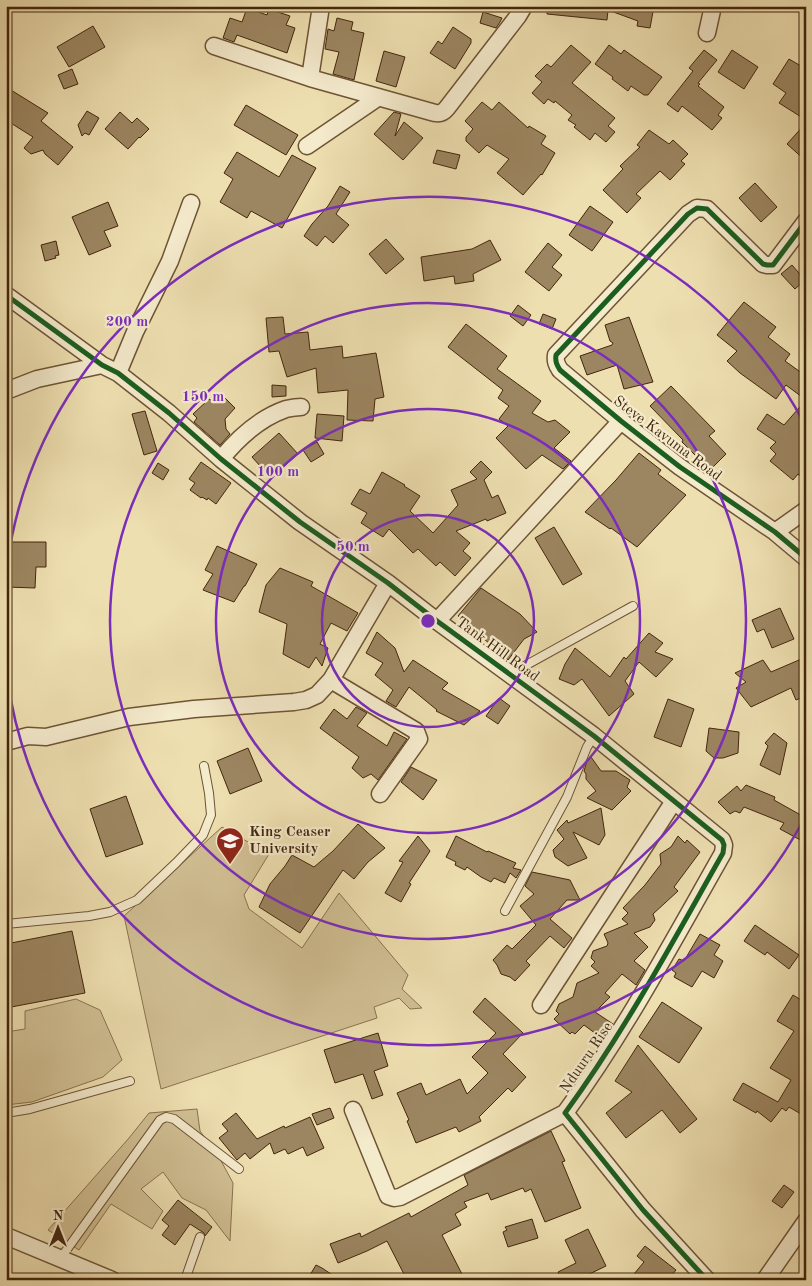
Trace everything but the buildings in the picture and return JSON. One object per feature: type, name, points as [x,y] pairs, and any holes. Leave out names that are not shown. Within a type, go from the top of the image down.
[{"type":"street","points":[[310,78],[321,6]]},
{"type":"street","points":[[214,46],[310,78],[440,114],[444,112],[524,6]]},
{"type":"street","points":[[707,33],[714,6]]},
{"type":"street","points":[[307,146],[379,97]]},
{"type":"street","points":[[118,373],[135,332],[170,261],[191,202]]},
{"type":"street","name":"Steve Kavuma Road","points":[[806,221],[773,266],[768,266],[763,264],[707,209],[697,208],[688,214],[556,355],[556,363],[560,370],[621,421],[680,467],[775,532],[806,558]]},
{"type":"street","name":"Tank Hill Road","points":[[6,295],[102,365],[118,373],[300,522],[388,583],[594,736],[722,840],[724,845],[723,853]]},
{"type":"street","points":[[6,391],[37,379],[102,365]]},
{"type":"street","points":[[222,459],[232,446],[249,430],[266,418],[286,409],[301,407]]},
{"type":"street","points":[[437,621],[621,421]]},
{"type":"street","points":[[775,532],[806,510]]},
{"type":"street","points":[[6,742],[28,736],[46,737],[129,717],[194,709],[306,700],[318,695],[331,680],[388,583]]},
{"type":"street","points":[[331,680],[418,734],[419,739],[380,794]]},
{"type":"street","points":[[541,1005],[674,801]]},
{"type":"street","name":"Nduuru Rise","points":[[707,1280],[643,1210],[565,1113],[634,1008],[723,853]]},
{"type":"street","points":[[353,1110],[388,1196],[394,1198],[400,1197],[565,1113]]},
{"type":"street","points":[[765,1280],[806,1221]]},
{"type":"street","points":[[6,1236],[112,1280]]},
{"type":"lane","points":[[509,674],[632,606]]},
{"type":"lane","points":[[505,911],[567,797],[587,747],[594,736]]},
{"type":"lane","points":[[6,924],[89,916],[110,912],[137,900],[176,864],[203,835],[211,815],[204,766]]},
{"type":"lane","points":[[6,1113],[30,1109],[130,1081]]},
{"type":"lane","points":[[60,1259],[160,1120],[166,1118],[174,1119],[238,1169]]},
{"type":"lane","points":[[185,1280],[200,1236]]},
{"type":"shaded area","points":[[222,827],[269,854],[244,895],[249,909],[302,948],[339,893],[408,975],[402,989],[422,1008],[410,1009],[399,998],[374,1007],[377,1018],[161,1089],[124,916]]},
{"type":"shaded area","points":[[76,999],[100,1010],[122,1060],[103,1077],[32,1102],[6,1105],[6,1032],[25,1029],[25,1011]]},
{"type":"shaded area","points":[[197,1109],[200,1131],[219,1157],[233,1183],[230,1241],[206,1210],[182,1198],[163,1172],[141,1189],[163,1211],[152,1229],[111,1204],[79,1250],[48,1230],[149,1113]]},
{"type":"cycle path","points":[[806,221],[773,265],[767,265],[763,264],[707,209],[697,208],[688,214],[556,355],[556,363],[560,370],[621,421],[680,467],[775,532],[806,558]]},
{"type":"cycle path","points":[[6,295],[102,365],[118,373],[300,522],[388,583],[594,736],[722,840],[724,845],[723,853],[667,952],[608,1050],[565,1113],[643,1210],[707,1280]]},
{"type":"place","name":"King Ceaser University","points":[[230,865]]}]
